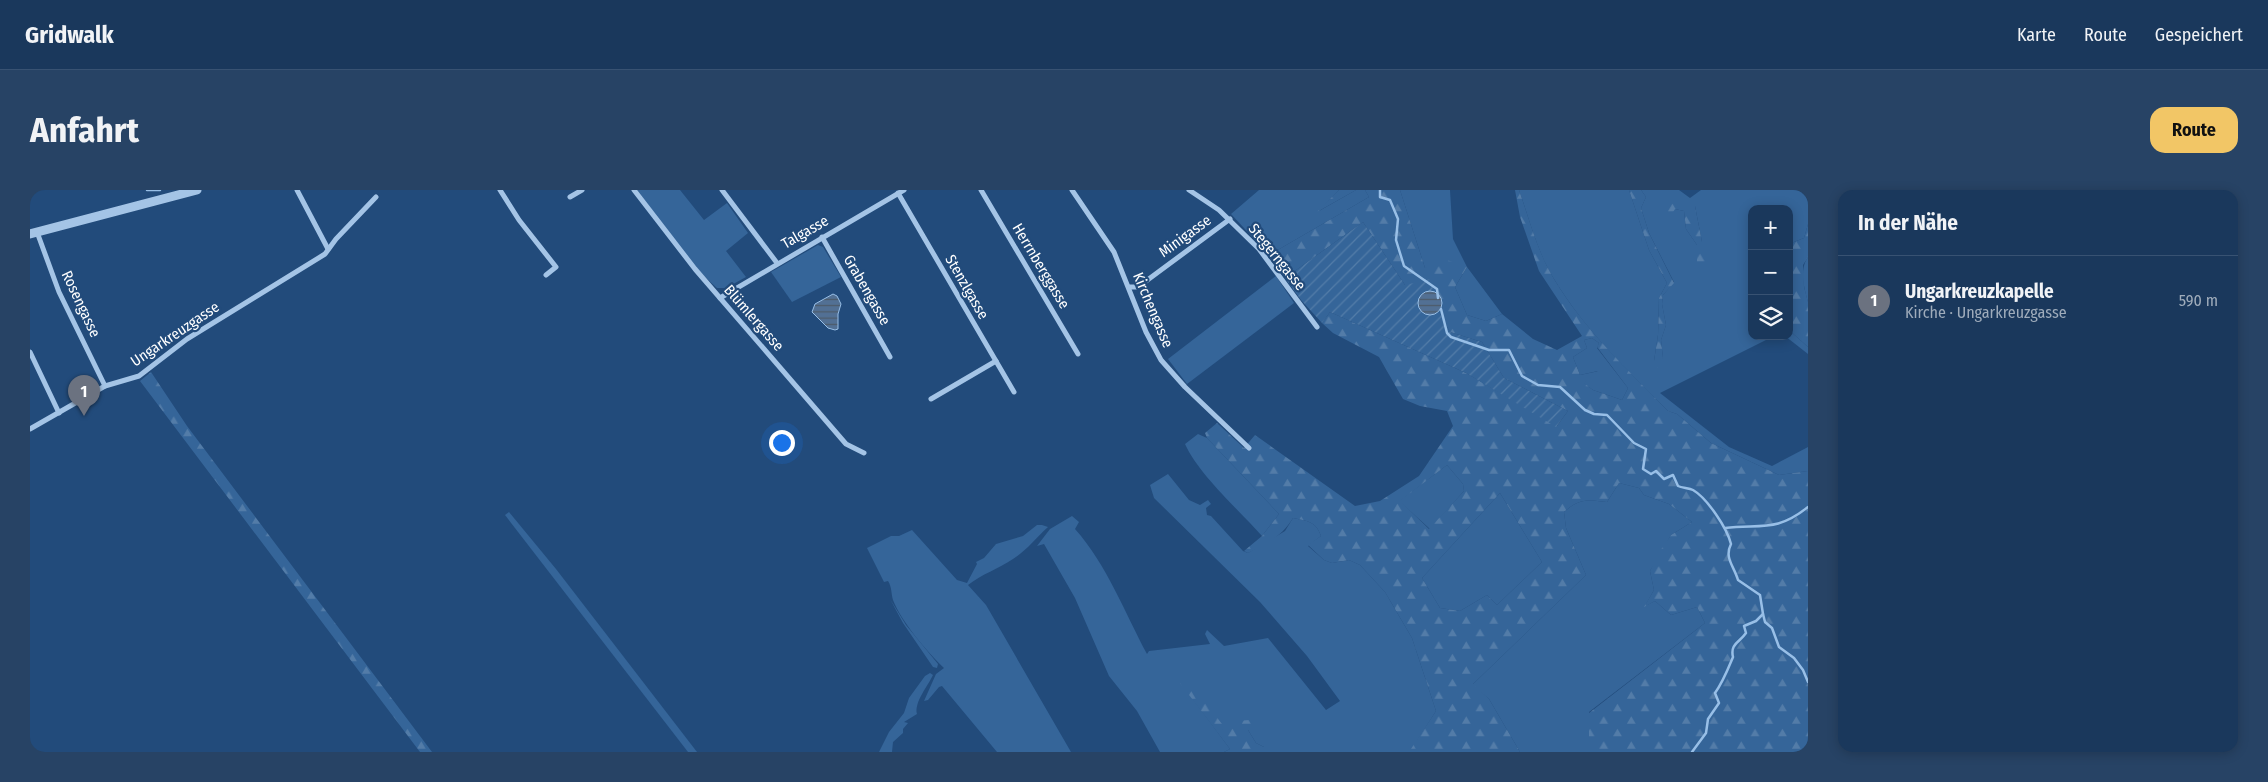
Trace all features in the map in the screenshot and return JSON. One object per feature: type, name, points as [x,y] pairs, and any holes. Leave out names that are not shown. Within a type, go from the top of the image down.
[{"type":"street","points":[[34,233],[197,190]]},
{"type":"street","points":[[297,190],[328,249]]},
{"type":"street","points":[[500,190],[519,220],[556,267],[546,275]]},
{"type":"street","points":[[570,197],[582,190]]},
{"type":"street","name":"Blümlergasse","points":[[634,190],[695,269],[846,444],[864,454]]},
{"type":"street","points":[[722,190],[777,263]]},
{"type":"street","name":"Talgasse","points":[[720,298],[904,190]]},
{"type":"street","name":"Herrnberggasse","points":[[981,190],[1078,354]]},
{"type":"street","name":"Kirchengasse","points":[[1072,190],[1114,252],[1146,332],[1161,360],[1185,387],[1249,448]]},
{"type":"street","name":"Stegerngasse","points":[[1189,190],[1230,219],[1259,249],[1317,327]]},
{"type":"street","name":"Stenzlgasse","points":[[898,194],[1014,392]]},
{"type":"street","name":"Ungarkreuzgasse","points":[[30,429],[105,386],[139,376],[187,339],[325,254],[376,197]]},
{"type":"street","name":"Minigasse","points":[[1130,288],[1138,287],[1230,219]]},
{"type":"street","name":"Rosengasse","points":[[34,233],[59,292],[105,386]]},
{"type":"street","name":"Grabengasse","points":[[822,237],[890,357]]},
{"type":"street","points":[[30,352],[59,412]]},
{"type":"street","points":[[931,399],[996,361]]},
{"type":"green space","points":[[637,190],[680,190],[704,220],[727,203],[748,233],[726,251],[746,277],[726,288],[717,288],[685,254]]},
{"type":"green space","points":[[1259,190],[1339,190],[1319,211],[1356,190],[1365,190],[1369,197],[1269,255],[1231,214]]},
{"type":"green space","points":[[1339,190],[1356,190],[1317,212]]},
{"type":"green space","points":[[1365,190],[1400,190],[1425,268],[1444,259],[1467,267],[1455,287],[1467,315],[1486,321],[1502,314],[1533,339],[1557,350],[1582,336],[1539,271],[1520,217],[1515,190],[1519,190],[1543,258],[1566,297],[1592,332],[1668,411],[1677,414],[1711,443],[1779,475],[1808,471],[1808,752],[1589,752],[1589,713],[1705,623],[1697,607],[1671,615],[1655,601],[1644,607],[1654,590],[1650,571],[1658,554],[1671,535],[1692,522],[1669,504],[1644,495],[1639,488],[1619,483],[1607,502],[1579,502],[1564,512],[1566,528],[1586,575],[1473,684],[1489,699],[1520,752],[1409,752],[1436,711],[1412,638],[1385,592],[1360,565],[1349,560],[1332,563],[1324,560],[1308,545],[1321,536],[1316,527],[1307,521],[1293,518],[1274,539],[1248,553],[1244,551],[1262,536],[1279,514],[1207,438],[1205,433],[1217,423],[1244,448],[1255,435],[1355,506],[1380,501],[1419,476],[1453,426],[1447,411],[1420,406],[1403,399],[1379,357],[1333,333],[1322,323],[1330,312],[1466,373],[1557,426],[1568,411],[1504,378],[1482,342],[1450,332],[1437,308],[1405,285],[1363,222],[1285,278],[1269,255],[1369,197]],"holes":[[[1592,338],[1599,343],[1597,347],[1628,388],[1622,400],[1593,390],[1584,383],[1599,371],[1580,375],[1573,357],[1587,348],[1584,340]],[[1447,465],[1463,484],[1464,491],[1429,529],[1400,501]],[[1500,493],[1542,562],[1497,605],[1487,595],[1460,611],[1440,608],[1422,578]]]},
{"type":"green space","points":[[1400,190],[1450,190],[1453,239],[1467,267],[1425,268]]},
{"type":"green space","points":[[1519,190],[1629,190],[1649,250],[1667,283],[1659,298],[1658,335],[1654,361],[1663,358],[1661,340],[1666,325],[1662,304],[1663,295],[1674,282],[1649,233],[1641,208],[1646,197],[1641,190],[1679,190],[1690,198],[1701,190],[1808,190],[1808,224],[1804,238],[1793,242],[1793,205],[1748,205],[1748,340],[1766,340],[1660,393],[1729,447],[1772,466],[1808,447],[1808,471],[1779,475],[1711,443],[1677,414],[1668,411],[1592,332],[1554,279],[1534,236]],"holes":[[[1695,206],[1702,242],[1697,274],[1697,245],[1686,229],[1684,211],[1675,209]]]},
{"type":"green space","points":[[1629,190],[1641,190],[1646,197],[1641,208],[1649,233],[1674,283],[1663,295],[1662,304],[1666,325],[1661,340],[1663,358],[1657,368],[1654,361],[1658,335],[1659,298],[1667,283],[1649,250]]},
{"type":"green space","points":[[1668,190],[1682,202],[1695,206],[1702,242],[1713,253],[1713,266],[1697,275],[1697,245],[1686,229],[1684,211],[1675,209],[1668,220],[1663,208]]},
{"type":"green space","points":[[1363,222],[1405,285],[1431,279],[1437,308],[1450,332],[1482,342],[1504,378],[1568,411],[1556,427],[1466,373],[1330,312],[1322,323],[1301,300],[1285,278]]},
{"type":"green space","points":[[1808,224],[1808,257],[1803,265],[1804,287],[1808,302],[1808,347],[1793,334],[1793,242],[1804,238]]},
{"type":"green space","points":[[818,245],[823,247],[841,277],[792,302],[771,272]]},
{"type":"green space","points":[[1808,257],[1808,302],[1803,273]]},
{"type":"green space","points":[[1467,267],[1502,314],[1486,321],[1467,315],[1455,287]]},
{"type":"green space","points":[[1276,276],[1294,303],[1187,384],[1168,359]]},
{"type":"green space","points":[[1793,334],[1808,347],[1808,354],[1790,340],[1793,340]]},
{"type":"green space","points":[[1592,338],[1599,343],[1597,348],[1628,388],[1622,400],[1593,390],[1583,383],[1598,371],[1580,375],[1573,357],[1587,348],[1584,340]]},
{"type":"green space","points":[[151,372],[187,426],[432,752],[420,752],[140,381]]},
{"type":"green space","points":[[1198,434],[1207,438],[1279,514],[1262,536],[1209,480],[1191,456],[1185,444]]},
{"type":"green space","points":[[1447,465],[1463,484],[1464,491],[1430,529],[1399,501]]},
{"type":"green space","points":[[1168,474],[1189,500],[1200,505],[1208,500],[1211,504],[1206,508],[1207,515],[1211,516],[1243,551],[1248,553],[1285,531],[1293,518],[1307,521],[1316,527],[1321,536],[1308,546],[1324,560],[1332,563],[1349,560],[1360,565],[1385,592],[1412,638],[1436,711],[1410,752],[1264,752],[1264,747],[1256,743],[1248,730],[1223,730],[1181,683],[1230,749],[1224,752],[1160,752],[1137,711],[1109,676],[1075,598],[1044,544],[1037,546],[1050,529],[1072,516],[1079,522],[1075,529],[1106,573],[1147,654],[1149,651],[1210,644],[1205,634],[1207,630],[1224,646],[1268,638],[1326,710],[1340,701],[1307,656],[1260,602],[1154,498],[1150,485]]},
{"type":"green space","points":[[1619,483],[1639,488],[1644,495],[1669,504],[1692,522],[1671,535],[1650,571],[1654,590],[1645,606],[1655,601],[1671,615],[1697,607],[1705,623],[1589,712],[1589,752],[1520,752],[1489,699],[1472,685],[1586,575],[1566,528],[1564,512],[1579,502],[1607,502]]},
{"type":"green space","points":[[1500,493],[1542,562],[1497,605],[1487,595],[1460,611],[1440,608],[1422,578]]},
{"type":"green space","points":[[509,512],[556,569],[697,752],[688,752],[505,515]]},
{"type":"green space","points":[[1037,525],[1048,527],[1018,556],[968,585],[986,605],[1071,752],[997,752],[942,686],[928,700],[924,701],[936,674],[944,668],[908,627],[893,600],[888,581],[884,582],[867,548],[891,536],[899,536],[912,530],[957,580],[967,583],[977,564],[976,562],[984,558],[996,544],[1023,536]]},
{"type":"green space","points":[[890,599],[906,625],[938,664],[937,668],[933,667],[903,623]]},
{"type":"green space","points":[[930,673],[933,675],[919,699],[917,714],[904,722],[908,723],[903,729],[903,733],[893,742],[892,752],[879,752],[889,732],[904,713],[909,698],[925,676]]},
{"type":"green space","points":[[1189,682],[1222,724],[1223,730],[1235,721],[1250,720],[1253,723],[1248,730],[1256,743],[1264,747],[1264,752],[1224,752],[1230,749],[1180,683]]},
{"type":"shaded area","points":[[1430,291],[1438,295],[1442,303],[1438,311],[1430,315],[1422,311],[1418,303],[1422,295]]},
{"type":"shaded area","points":[[833,294],[837,296],[841,304],[838,314],[838,329],[835,330],[828,328],[812,312],[815,304]]},
{"type":"waterway","points":[[147,190],[160,190]]},
{"type":"waterway","points":[[1380,190],[1380,197],[1390,200],[1398,219],[1396,240],[1404,266],[1437,289],[1438,298]]},
{"type":"waterway","points":[[1441,309],[1447,333],[1451,337],[1489,350],[1509,350],[1522,376],[1538,385],[1560,387],[1585,410],[1594,414],[1607,415],[1634,443],[1646,449],[1643,469],[1651,474],[1656,471],[1664,479],[1673,475],[1678,486],[1693,490],[1698,494],[1710,506],[1721,522],[1729,537],[1731,544],[1729,558],[1738,580],[1760,595],[1763,614],[1756,621],[1744,626],[1746,633],[1734,646],[1733,657],[1715,693],[1719,703],[1708,719],[1706,733],[1692,752]]},
{"type":"waterway","points":[[1725,528],[1778,524],[1797,515],[1808,507]]},
{"type":"waterway","points":[[1763,614],[1765,622],[1772,628],[1779,647],[1794,658],[1803,670],[1808,682]]},
{"type":"place","name":"Ungarkreuzkapelle","points":[[84,416]]}]
